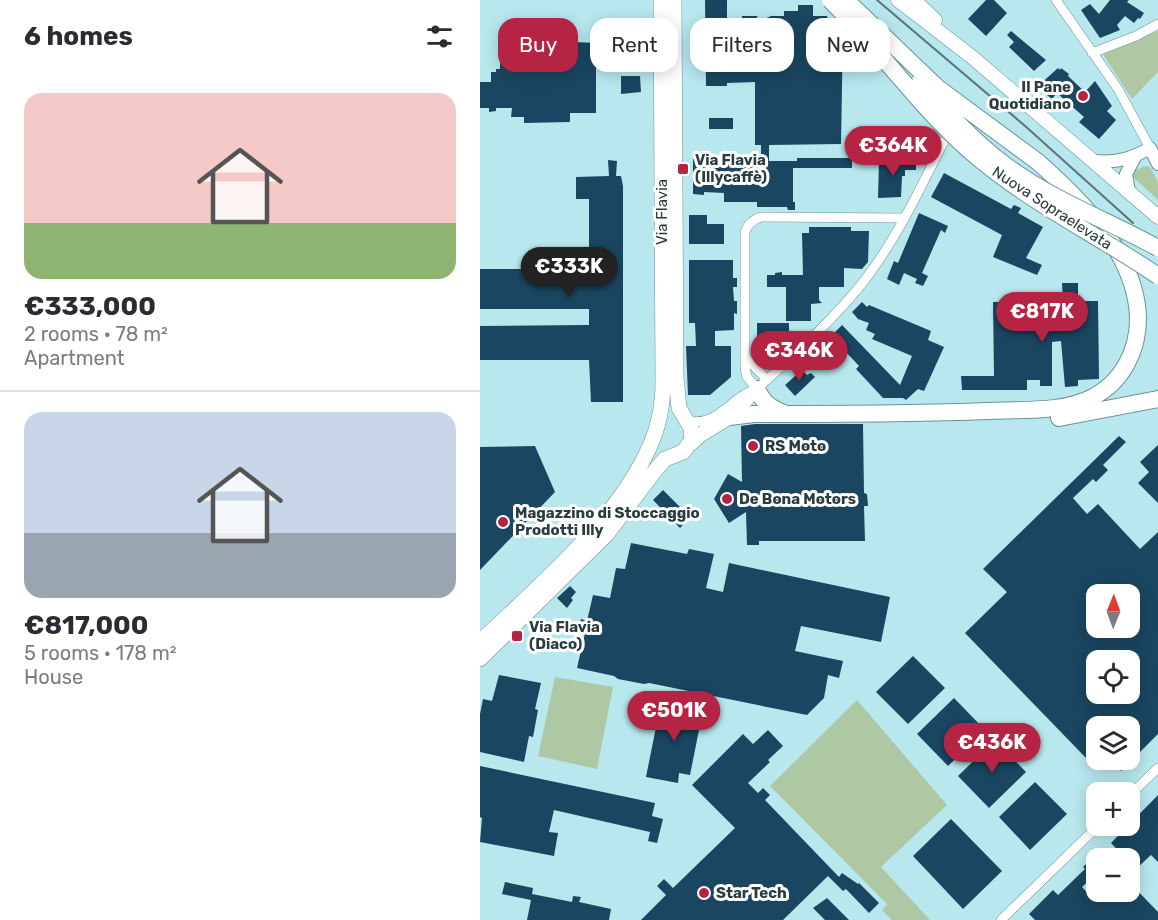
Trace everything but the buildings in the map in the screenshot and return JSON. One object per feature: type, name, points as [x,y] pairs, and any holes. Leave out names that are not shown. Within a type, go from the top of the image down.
[{"type":"highway","name":"Nuova Sopraelevata","points":[[830,0],[867,38],[936,118],[982,161],[1024,192],[1158,276]]},
{"type":"highway","name":"Nuova Sopraelevata","points":[[846,0],[945,110],[989,152],[1031,182],[1067,203],[1158,248]]},
{"type":"highway","points":[[846,0],[938,88],[1038,162],[1071,191],[1100,226],[1128,274],[1136,303],[1138,326],[1133,349],[1117,379],[1095,396],[1075,404],[1016,414]]},
{"type":"highway","points":[[762,385],[760,396],[770,408],[786,414]]},
{"type":"highway","points":[[729,417],[754,414],[1016,414],[1056,418],[1158,399]]},
{"type":"main road","name":"Via Flavia","points":[[480,642],[575,550],[611,508],[638,470],[650,447],[663,397],[661,0]]},
{"type":"main road","name":"Via Flavia","points":[[674,0],[676,377],[679,408],[692,432],[690,444]]},
{"type":"main road","points":[[898,0],[972,57],[1158,217]]},
{"type":"main road","points":[[914,0],[972,57]]},
{"type":"main road","points":[[673,455],[660,450],[655,429],[662,419],[674,416],[687,421]]},
{"type":"main road","points":[[480,659],[607,534],[657,468],[673,455],[683,452],[700,435],[729,417]]},
{"type":"street","points":[[1056,0],[1118,89],[1158,164]]},
{"type":"street","points":[[1092,53],[1136,36],[1158,24]]},
{"type":"street","points":[[729,417],[749,401],[762,385],[849,299],[871,273],[905,218],[966,99]]},
{"type":"street","points":[[1094,160],[1111,162],[1135,157],[1150,148]]},
{"type":"street","points":[[1129,191],[1126,174],[1135,157]]},
{"type":"street","points":[[762,385],[747,377],[745,357],[745,232],[753,220],[761,217],[905,218]]},
{"type":"street","points":[[687,421],[700,423],[712,419],[748,391],[762,385]]},
{"type":"street","points":[[1140,785],[1158,768]]},
{"type":"street","points":[[1001,920],[1088,836]]},
{"type":"green space","points":[[1158,31],[1158,72],[1132,99],[1102,53]]},
{"type":"green space","points":[[1145,166],[1150,167],[1158,182],[1158,200],[1132,176],[1134,171]]},
{"type":"green space","points":[[555,677],[613,687],[597,769],[538,756]]},
{"type":"green space","points":[[857,700],[947,805],[881,867],[930,920],[892,920],[882,910],[887,904],[770,786]]},
{"type":"railway","points":[[877,0],[1024,125],[1133,223]]},
{"type":"place","name":"Il Pane Quotidiano","points":[[1083,96]]},
{"type":"place","name":"Via Flavia (Illycaffè)","points":[[683,169]]},
{"type":"place","name":"RS Moto","points":[[753,446]]},
{"type":"place","name":"De Bona Motors","points":[[727,499]]},
{"type":"place","name":"Magazzino di Stoccaggio Prodotti Illy","points":[[503,522]]},
{"type":"place","name":"Via Flavia (Diaco)","points":[[517,636]]},
{"type":"place","name":"Star Tech","points":[[704,893]]}]
